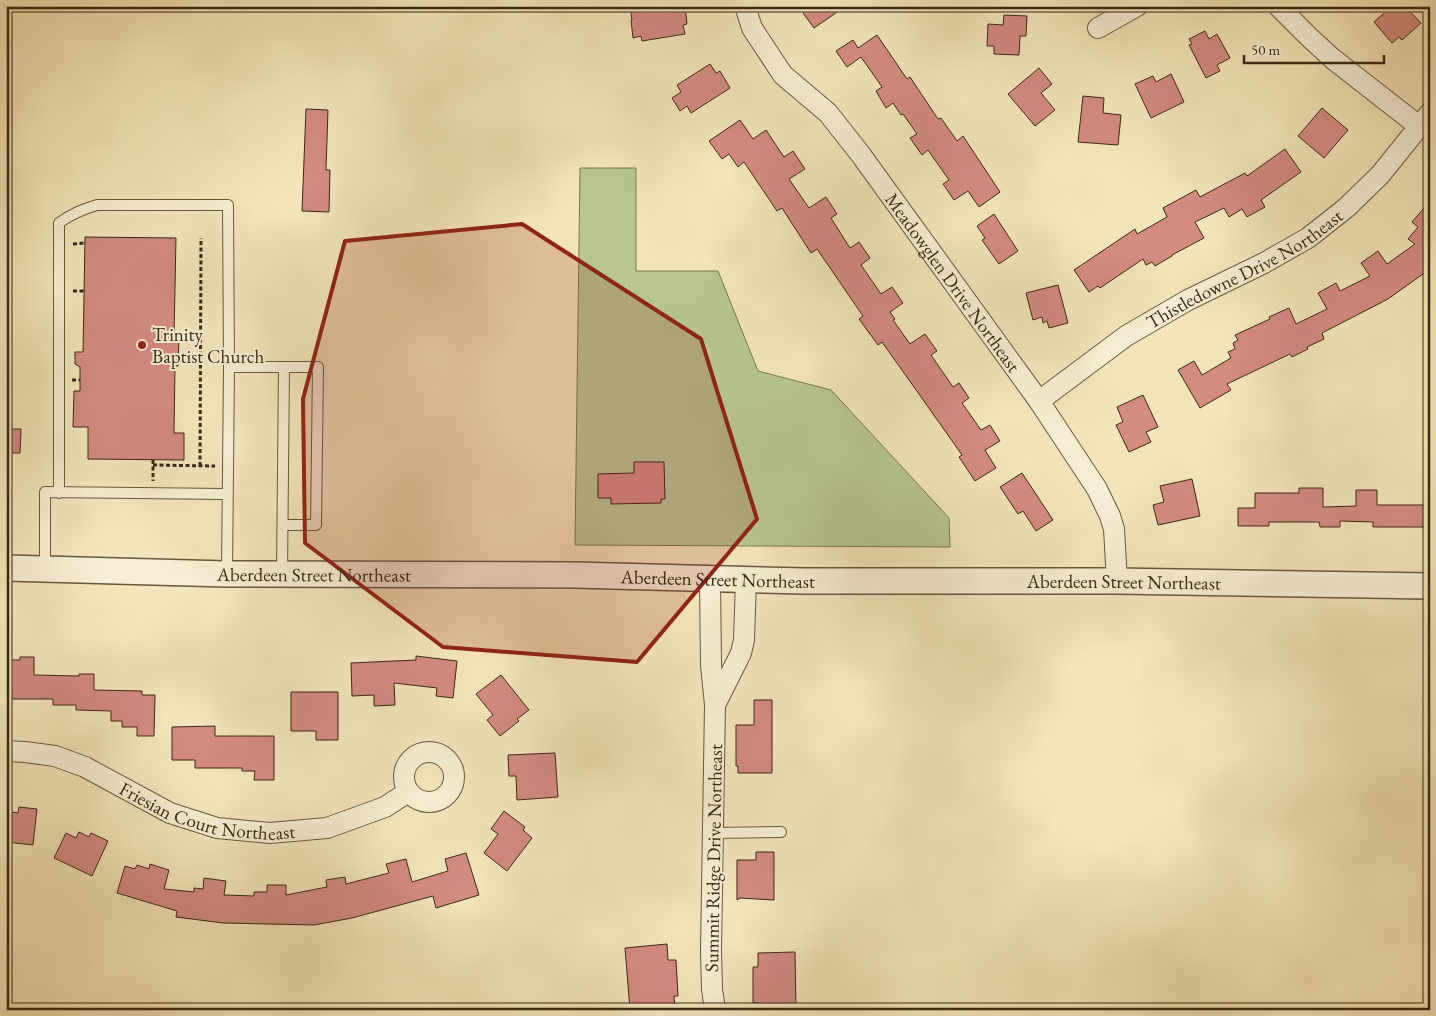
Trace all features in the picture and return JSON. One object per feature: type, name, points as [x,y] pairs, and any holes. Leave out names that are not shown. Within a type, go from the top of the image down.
[{"type":"street","name":"Meadowglen Drive Northeast","points":[[745,6],[752,28],[783,75],[828,113],[862,155],[1039,401],[1097,489],[1110,516],[1116,541],[1117,581]]},
{"type":"street","points":[[1098,28],[1137,6]]},
{"type":"street","points":[[1278,6],[1308,37],[1334,59],[1425,120]]},
{"type":"street","name":"Thistledowne Drive Northeast","points":[[1039,401],[1126,336],[1188,300],[1264,263],[1308,238],[1346,208],[1380,175],[1425,120]]},
{"type":"street","name":"Aberdeen Street Northeast","points":[[6,568],[227,574],[574,575],[804,581],[1117,581],[1430,586]]},
{"type":"street","name":"Summit Ridge Drive Northeast","points":[[710,579],[710,665],[715,705],[711,950],[712,989],[715,1010]]},
{"type":"street","name":"Summit Ridge Drive Northeast","points":[[715,705],[741,653],[744,640],[746,580]]},
{"type":"street","name":"Friesian Court Northeast","points":[[6,752],[25,752],[55,756],[85,767],[170,813],[217,828],[270,834],[327,828],[385,807],[408,792]]},
{"type":"lane","points":[[59,493],[59,223],[68,216],[98,205],[228,205],[227,574]]},
{"type":"lane","points":[[229,367],[318,367],[316,524],[282,524]]},
{"type":"lane","points":[[282,574],[284,367]]},
{"type":"lane","points":[[45,570],[45,492],[227,494]]},
{"type":"lane","points":[[713,832],[781,832]]},
{"type":"path","points":[[200,238],[200,466]]},
{"type":"path","points":[[73,292],[84,292]]},
{"type":"path","points":[[190,356],[200,356]]},
{"type":"path","points":[[153,460],[153,494]]},
{"type":"path","points":[[153,465],[228,466]]},
{"type":"highlighted area","points":[[522,224],[701,339],[757,519],[637,662],[443,647],[305,543],[303,399],[345,241]]},
{"type":"green space","points":[[580,168],[636,168],[636,271],[718,271],[758,371],[831,390],[949,518],[950,547],[575,545]]},
{"type":"building","points":[[630,6],[685,6],[687,24],[683,25],[685,34],[642,41],[641,36],[633,38]]},
{"type":"building","points":[[813,6],[846,6],[814,28],[803,13]]},
{"type":"building","points":[[1392,6],[1405,6],[1421,23],[1402,40],[1399,37],[1392,43],[1374,22]]},
{"type":"building","points":[[1004,15],[1027,16],[1026,36],[1020,36],[1019,55],[994,54],[994,46],[987,46],[988,24],[1003,25]]},
{"type":"building","points":[[1205,31],[1209,39],[1217,34],[1230,58],[1217,65],[1220,71],[1206,78],[1189,45],[1192,44],[1189,39]]},
{"type":"building","points":[[877,35],[907,79],[910,77],[938,119],[941,118],[957,141],[963,136],[1000,192],[979,207],[968,191],[954,200],[943,184],[949,180],[928,150],[922,155],[910,138],[917,134],[903,114],[901,115],[893,103],[886,108],[876,91],[882,87],[861,57],[847,67],[836,51],[853,40],[858,48]]},
{"type":"building","points":[[710,64],[716,73],[720,71],[730,88],[691,113],[687,106],[680,111],[672,98],[681,92],[677,85]]},
{"type":"building","points":[[1039,68],[1052,84],[1041,93],[1055,110],[1035,126],[1008,94]]},
{"type":"building","points":[[1171,74],[1184,102],[1151,118],[1135,84],[1153,76],[1156,82]]},
{"type":"building","points":[[1083,96],[1104,98],[1103,113],[1121,115],[1118,145],[1078,142]]},
{"type":"building","points":[[1322,108],[1348,130],[1324,158],[1298,136]]},
{"type":"building","points":[[306,109],[328,110],[326,170],[330,170],[329,212],[302,211]]},
{"type":"building","points":[[740,120],[753,139],[766,130],[784,157],[793,151],[805,169],[789,179],[809,208],[826,197],[837,214],[831,218],[850,248],[859,242],[870,258],[861,265],[881,294],[892,287],[903,303],[890,312],[895,319],[893,320],[910,344],[925,334],[937,351],[931,355],[953,387],[959,383],[969,398],[962,403],[981,430],[990,425],[1000,441],[985,450],[996,468],[975,481],[959,457],[962,455],[882,342],[878,345],[859,319],[863,316],[817,249],[811,253],[782,208],[777,211],[744,162],[738,167],[729,154],[722,159],[709,141]]},
{"type":"building","points":[[1285,149],[1301,172],[1261,200],[1265,207],[1247,217],[1242,209],[1229,217],[1224,208],[1195,222],[1204,238],[1155,266],[1152,262],[1146,265],[1143,259],[1100,288],[1098,286],[1089,292],[1074,270],[1135,229],[1137,234],[1167,217],[1163,208],[1196,190],[1200,197],[1245,173],[1247,176]]},
{"type":"building","points":[[1430,201],[1430,269],[1388,299],[1322,333],[1324,339],[1307,347],[1308,349],[1292,357],[1290,354],[1227,384],[1231,390],[1200,408],[1178,370],[1194,361],[1202,375],[1231,358],[1228,352],[1235,349],[1233,343],[1238,340],[1235,335],[1289,308],[1296,324],[1327,309],[1318,293],[1336,283],[1340,291],[1370,276],[1361,263],[1378,251],[1387,264],[1415,244],[1408,239],[1418,227],[1412,222]]},
{"type":"building","points":[[994,214],[1018,251],[999,264],[982,240],[985,238],[977,226]]},
{"type":"building","name":"Trinity Baptist Church","points":[[85,237],[176,238],[174,338],[179,338],[178,366],[175,366],[174,433],[184,433],[184,460],[88,459],[88,427],[73,427],[74,391],[80,391],[80,367],[75,364],[75,352],[83,352]]},
{"type":"building","points":[[1058,285],[1068,323],[1049,328],[1047,321],[1043,323],[1042,317],[1033,320],[1026,293]]},
{"type":"building","points":[[1143,395],[1158,427],[1146,432],[1151,442],[1129,452],[1116,425],[1123,422],[1117,407]]},
{"type":"building","points":[[6,429],[21,429],[20,453],[6,453]]},
{"type":"building","points":[[634,462],[664,462],[665,499],[661,499],[661,503],[611,504],[611,498],[598,498],[598,474],[634,473]]},
{"type":"building","points":[[1022,473],[1053,520],[1036,531],[1023,511],[1018,514],[1000,487]]},
{"type":"building","points":[[1192,479],[1200,516],[1158,525],[1153,505],[1164,502],[1160,486]]},
{"type":"building","points":[[1299,488],[1323,488],[1323,507],[1356,506],[1356,490],[1377,490],[1377,505],[1430,505],[1430,527],[1373,527],[1373,522],[1340,521],[1340,527],[1320,527],[1319,522],[1269,522],[1269,526],[1238,526],[1238,508],[1255,508],[1255,493],[1299,493]]},
{"type":"building","points":[[416,656],[457,661],[453,698],[436,696],[437,688],[394,683],[395,705],[374,706],[374,695],[352,696],[351,663],[416,660]]},
{"type":"building","points":[[20,657],[34,657],[34,675],[79,676],[79,674],[94,674],[94,690],[142,691],[142,695],[155,695],[154,736],[137,736],[137,727],[122,727],[122,721],[111,721],[111,711],[76,710],[76,705],[53,705],[53,699],[12,699],[12,690],[6,690],[6,660],[20,660]]},
{"type":"building","points":[[501,675],[529,710],[517,719],[519,721],[500,736],[487,720],[493,715],[476,694]]},
{"type":"building","points":[[291,692],[338,692],[338,740],[316,740],[316,731],[291,731]]},
{"type":"building","points":[[754,700],[772,700],[772,773],[738,773],[738,766],[736,766],[736,725],[754,725]]},
{"type":"building","points":[[215,726],[215,736],[274,736],[274,780],[254,780],[255,771],[242,771],[242,768],[195,768],[195,760],[172,760],[172,727]]},
{"type":"building","points":[[555,753],[558,797],[517,800],[516,776],[509,776],[508,755]]},
{"type":"building","points":[[19,807],[37,809],[33,845],[6,842],[6,811],[18,813]]},
{"type":"building","points":[[504,811],[525,827],[523,830],[532,838],[507,871],[484,853],[498,834],[491,829]]},
{"type":"building","points":[[79,832],[89,837],[91,833],[108,841],[92,876],[54,858],[66,833],[76,838]]},
{"type":"building","points":[[756,852],[774,852],[774,900],[740,898],[737,900],[737,860],[756,860]]},
{"type":"building","points":[[466,853],[479,895],[436,908],[433,896],[352,918],[314,925],[223,923],[176,917],[177,911],[117,893],[125,866],[135,869],[137,865],[149,869],[150,864],[169,870],[164,889],[194,892],[194,888],[203,889],[204,878],[226,881],[224,895],[254,896],[254,892],[267,892],[267,885],[286,885],[286,895],[327,887],[326,880],[345,877],[346,884],[389,873],[386,864],[406,859],[412,882],[448,871],[445,859]]},
{"type":"building","points":[[667,944],[668,960],[676,960],[678,996],[674,996],[675,1010],[630,1010],[625,948]]},
{"type":"building","points":[[795,952],[796,1010],[759,1010],[758,1003],[753,1003],[753,967],[758,967],[758,953]]},
{"type":"place","name":"Trinity Baptist Church","points":[[142,345]]}]
